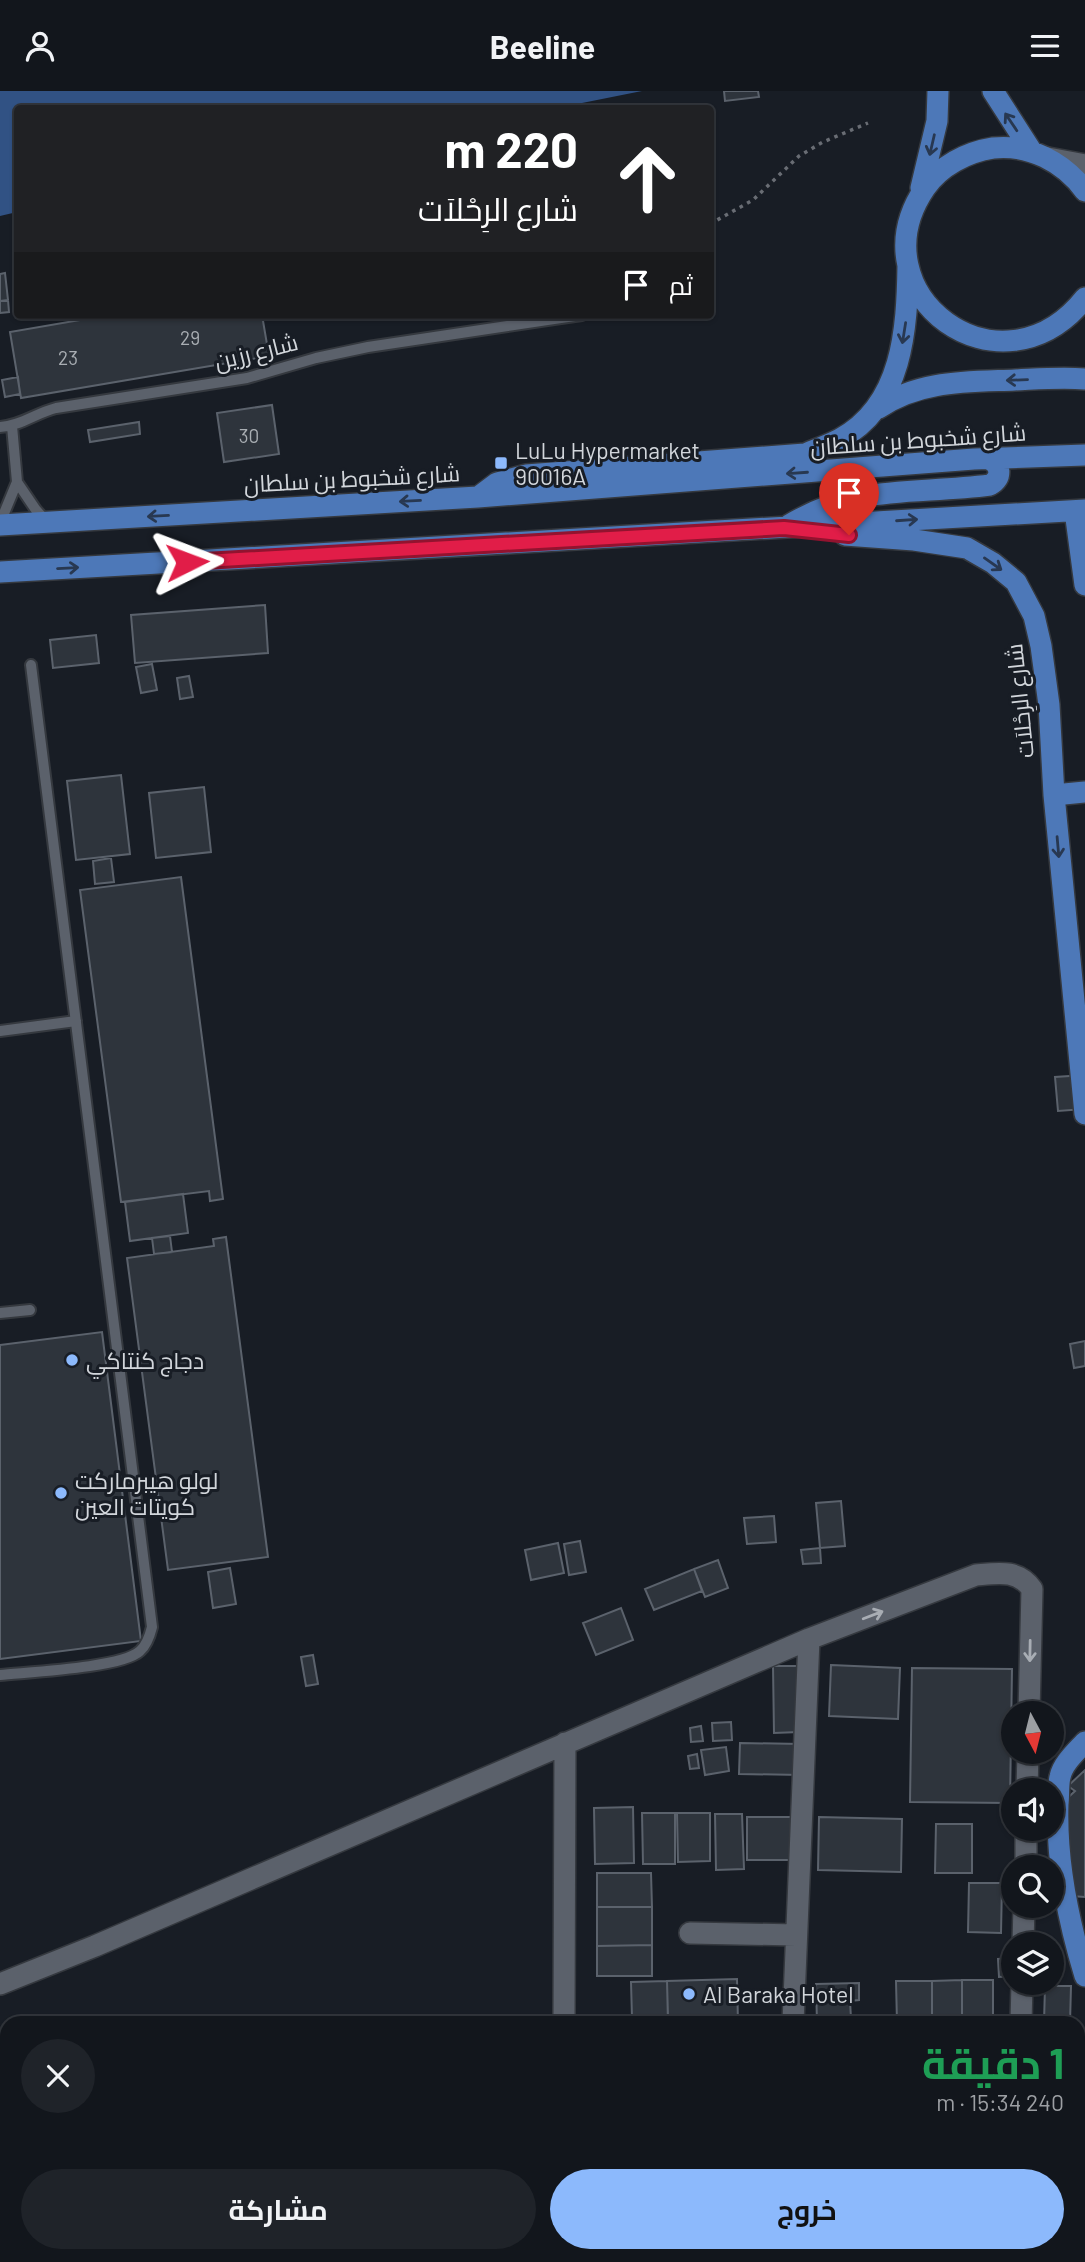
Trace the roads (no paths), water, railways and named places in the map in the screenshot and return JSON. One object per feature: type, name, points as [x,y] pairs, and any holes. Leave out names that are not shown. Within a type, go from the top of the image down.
[{"type":"main road","points":[[918,198],[937,121],[937,91]]},
{"type":"main road","points":[[993,91],[1040,155],[1068,172],[1085,191]]},
{"type":"main road","points":[[872,413],[889,388],[904,340],[907,230],[918,198],[929,182],[943,169],[967,155],[994,148],[1040,155]]},
{"type":"main road","points":[[908,265],[918,292],[936,314],[959,331],[986,341],[1024,340],[1042,334],[1074,313],[1085,298]]},
{"type":"main road","points":[[478,497],[497,483],[526,475],[805,454],[840,439],[892,399],[922,388],[957,383],[1085,379]]},
{"type":"main road","name":"شارع شخبوط بن سلطان","points":[[0,524],[478,497],[989,459],[1085,455]]},
{"type":"main road","points":[[784,528],[831,504],[856,497],[882,492],[990,485],[998,477],[999,471],[998,466],[989,459]]},
{"type":"main road","points":[[0,572],[1080,510],[1085,585]]},
{"type":"main road","name":"شارع الرِحْلاَت","points":[[784,528],[914,540],[967,548],[993,563],[1016,582],[1034,616],[1049,705],[1054,795],[1085,1114]]},
{"type":"main road","points":[[1054,795],[1085,792]]},
{"type":"main road","points":[[1085,1742],[1069,1759],[1060,1775],[1058,1835],[1058,1856],[1074,1940],[1085,1976]]},
{"type":"street","points":[[1040,155],[1085,165]]},
{"type":"street","points":[[0,1984],[809,1639],[976,1576],[1003,1573],[1018,1576],[1032,1589],[1029,1701]]},
{"type":"street","points":[[793,2016],[809,1639]]},
{"type":"street","points":[[564,2016],[565,1743]]},
{"type":"street","points":[[690,1933],[796,1935]]},
{"type":"street","points":[[1021,2016],[1022,1995]]},
{"type":"lane","name":"شارع رزين","points":[[0,427],[12,426],[42,411],[55,408],[247,378],[316,358],[368,347],[542,319]]},
{"type":"lane","points":[[0,524],[17,482],[12,426]]},
{"type":"lane","points":[[17,482],[47,522]]},
{"type":"lane","points":[[0,1675],[103,1664],[130,1657],[140,1651],[148,1640],[152,1627],[31,665]]},
{"type":"lane","points":[[0,1031],[76,1021]]},
{"type":"lane","points":[[0,1313],[30,1310]]},
{"type":"place","name":"LuLu Hypermarket 90016A","points":[[501,463]]},
{"type":"place","name":"دجاج كنتاكي","points":[[72,1360]]},
{"type":"place","name":"لولو هيبرماركت كويتات العين","points":[[61,1493]]},
{"type":"place","name":"Al Baraka Hotel","points":[[689,1994]]}]
